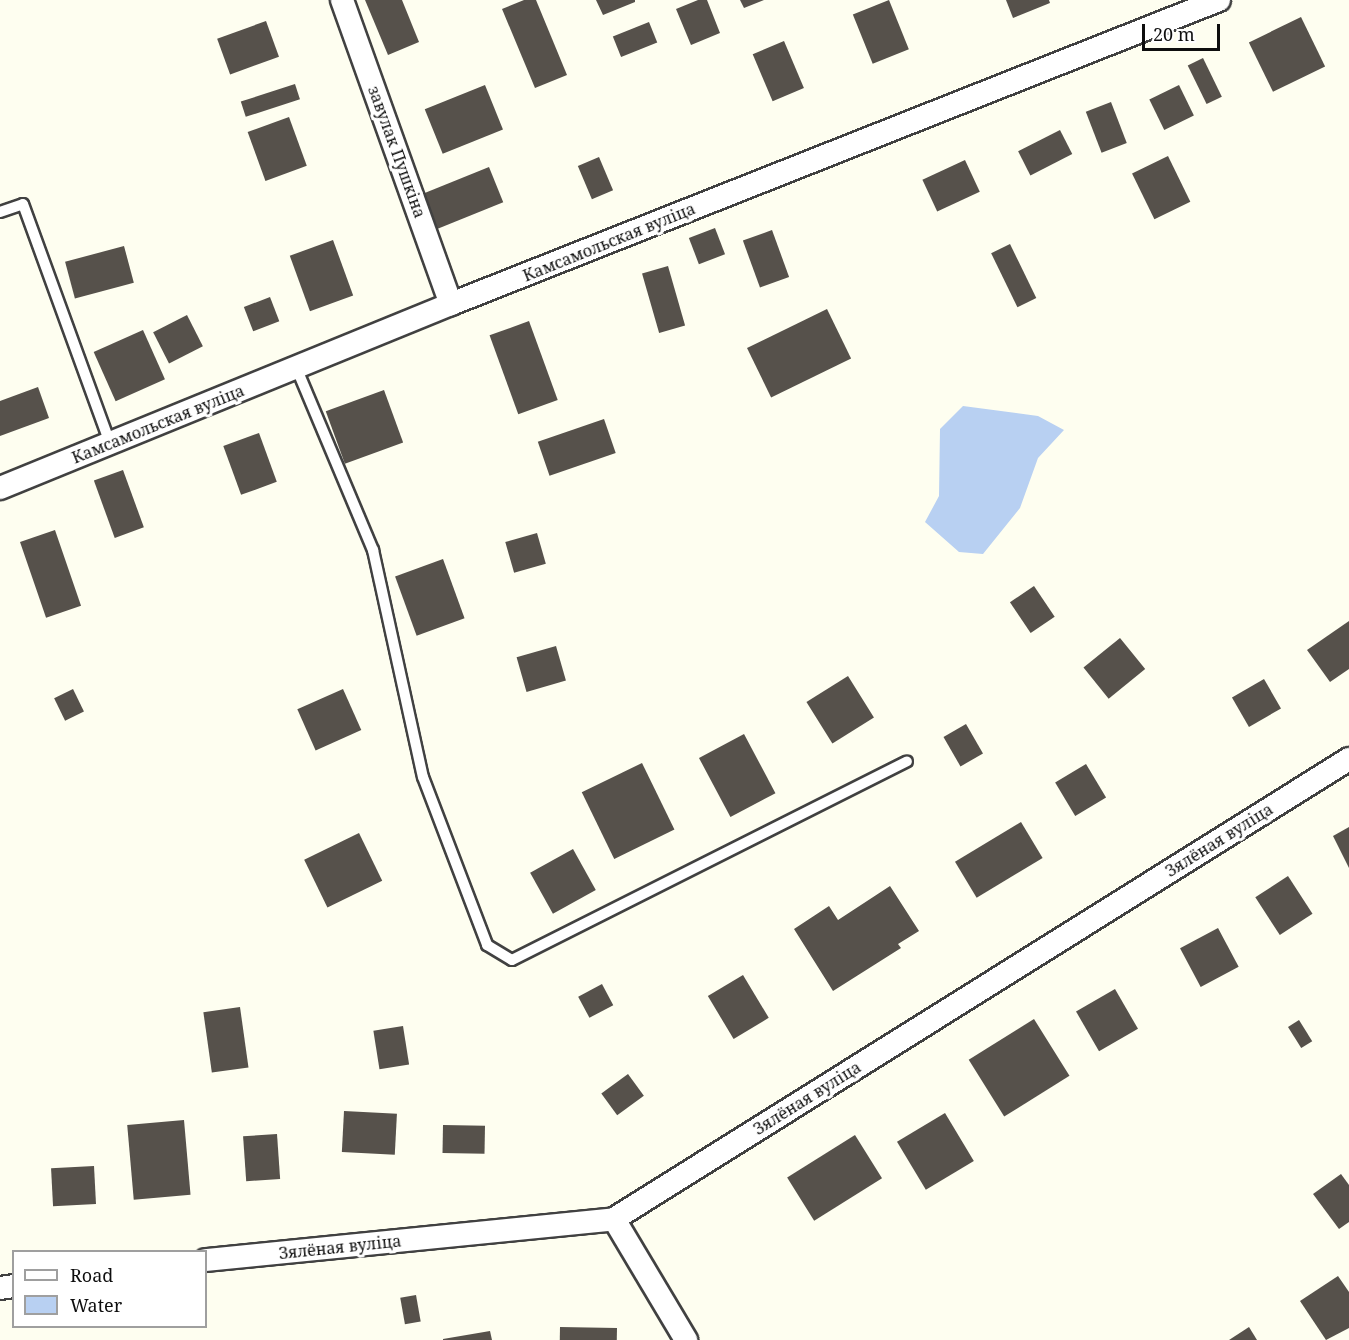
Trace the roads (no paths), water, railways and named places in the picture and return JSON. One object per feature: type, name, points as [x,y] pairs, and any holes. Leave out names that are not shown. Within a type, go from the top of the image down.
[{"type":"street","name":"завулак Пушкіна","points":[[342,0],[451,304]]},
{"type":"street","name":"Камсамольская вуліца","points":[[0,488],[451,304],[1219,0]]},
{"type":"street","name":"Зялёная вуліца","points":[[207,1260],[614,1219],[1349,759]]},
{"type":"street","points":[[614,1219],[686,1340]]},
{"type":"lane","points":[[0,212],[23,204],[110,444]]},
{"type":"lane","points":[[296,367],[374,550],[423,777],[487,945],[512,960],[906,760]]},
{"type":"water","points":[[963,406],[1038,416],[1064,430],[1038,458],[1020,508],[983,554],[959,552],[925,522],[939,496],[940,429]]}]
